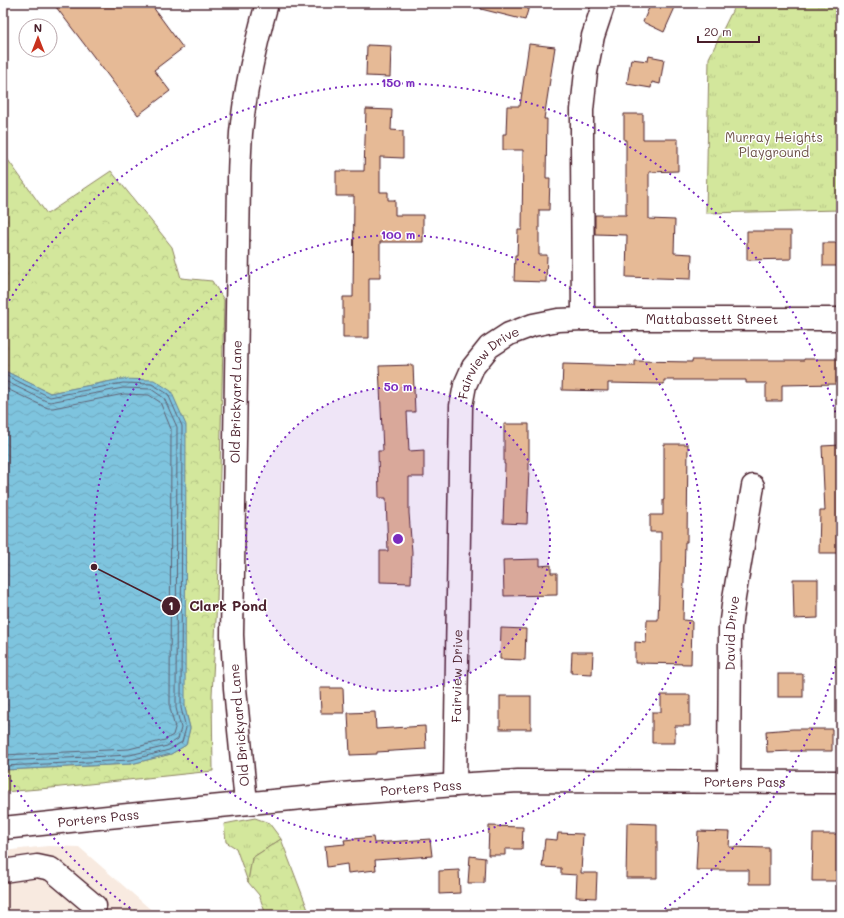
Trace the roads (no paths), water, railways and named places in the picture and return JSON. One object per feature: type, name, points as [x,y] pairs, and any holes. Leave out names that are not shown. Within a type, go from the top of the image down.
[{"type":"street","name":"Old Brickyard Lane","points":[[246,803],[235,688],[232,635],[239,183],[241,134],[248,84],[259,34],[268,3]]},
{"type":"street","points":[[584,319],[582,110],[590,50],[604,3]]},
{"type":"street","name":"Mattabassett Street","points":[[584,319],[841,319]]},
{"type":"street","name":"Fairview Drive","points":[[455,785],[461,406],[465,385],[473,367],[489,347],[509,334],[533,325],[558,320],[584,319]]},
{"type":"street","name":"David Drive","points":[[729,781],[730,628],[753,486]]},
{"type":"street","name":"Porters Pass","points":[[3,828],[353,793],[526,781],[841,782]]},
{"type":"street","points":[[3,871],[37,866],[51,869],[95,906]]},
{"type":"water","points":[[3,370],[50,393],[122,379],[154,380],[171,391],[186,425],[185,708],[190,728],[186,745],[171,754],[131,764],[3,770]]},
{"type":"place","name":"Clark Pond","points":[[94,567]]},
{"type":"park label","name":"Murray Heights Playground","points":[[774,144]]}]
